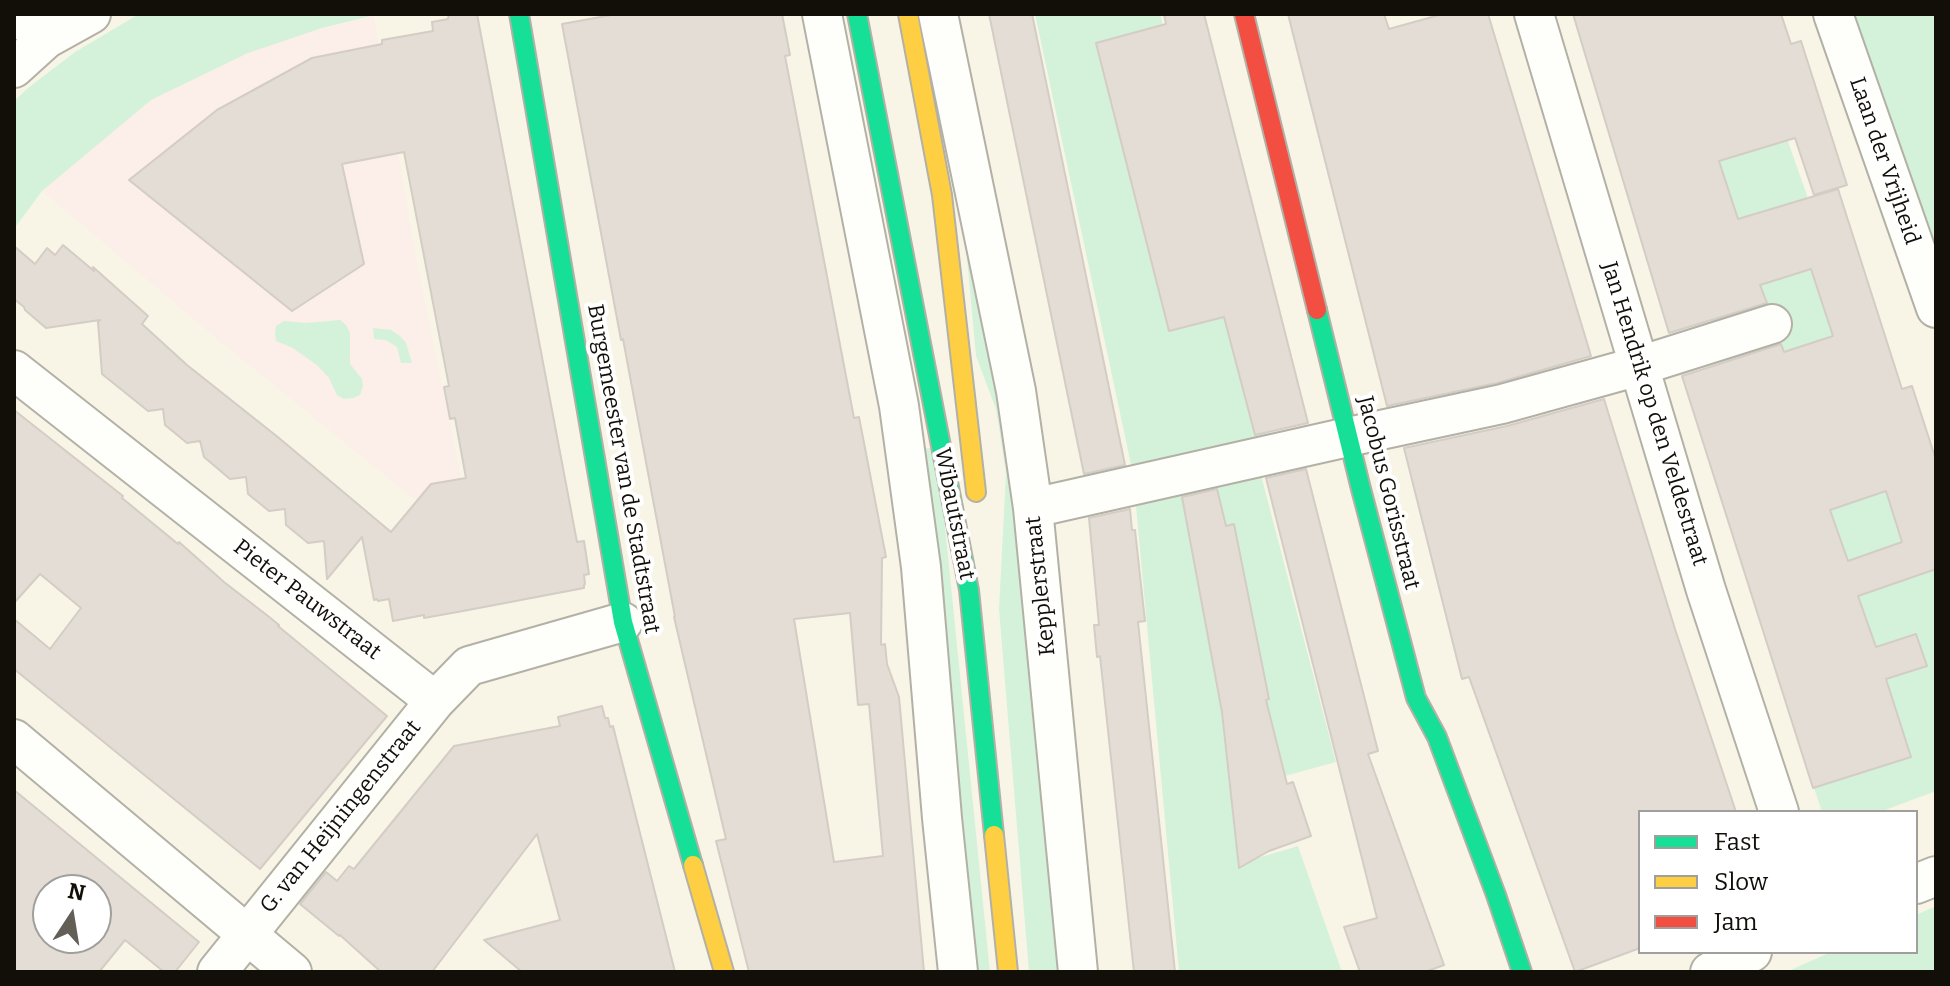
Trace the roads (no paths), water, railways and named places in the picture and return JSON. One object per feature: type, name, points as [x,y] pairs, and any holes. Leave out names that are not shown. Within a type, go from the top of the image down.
[{"type":"street","points":[[16,14],[46,39]]},
{"type":"street","points":[[14,68],[46,39],[91,14]]},
{"type":"street","name":"Burgemeester van de Stadtstraat","points":[[519,14],[623,622],[724,972]]},
{"type":"street","name":"Wibautstraat","points":[[822,14],[899,406],[921,567],[958,972]]},
{"type":"street","name":"Wibautstraat","points":[[857,14],[969,590]]},
{"type":"street","name":"Wibautstraat","points":[[908,14],[959,199],[977,494],[969,590]]},
{"type":"street","name":"Kepplerstraat","points":[[938,14],[959,199],[1016,391],[1033,508],[1078,972]]},
{"type":"street","name":"Jacobus Gorisstraat","points":[[1244,14],[1416,698],[1437,737],[1522,972]]},
{"type":"street","name":"Jan Hendrik op den Veldestraat","points":[[1534,14],[1706,590],[1778,810]]},
{"type":"street","name":"Laan der Vrijheid","points":[[1833,14],[1936,308]]},
{"type":"street","points":[[1033,508],[1502,404],[1639,366],[1772,324]]},
{"type":"street","name":"Pieter Pauwstraat","points":[[14,370],[435,701]]},
{"type":"street","points":[[969,590],[1008,972]]},
{"type":"street","points":[[435,701],[469,666],[623,622]]},
{"type":"street","name":"G. van Heijningenstraat","points":[[217,972],[435,701]]},
{"type":"street","points":[[14,739],[292,972]]},
{"type":"street","points":[[1710,972],[1748,954]]}]
